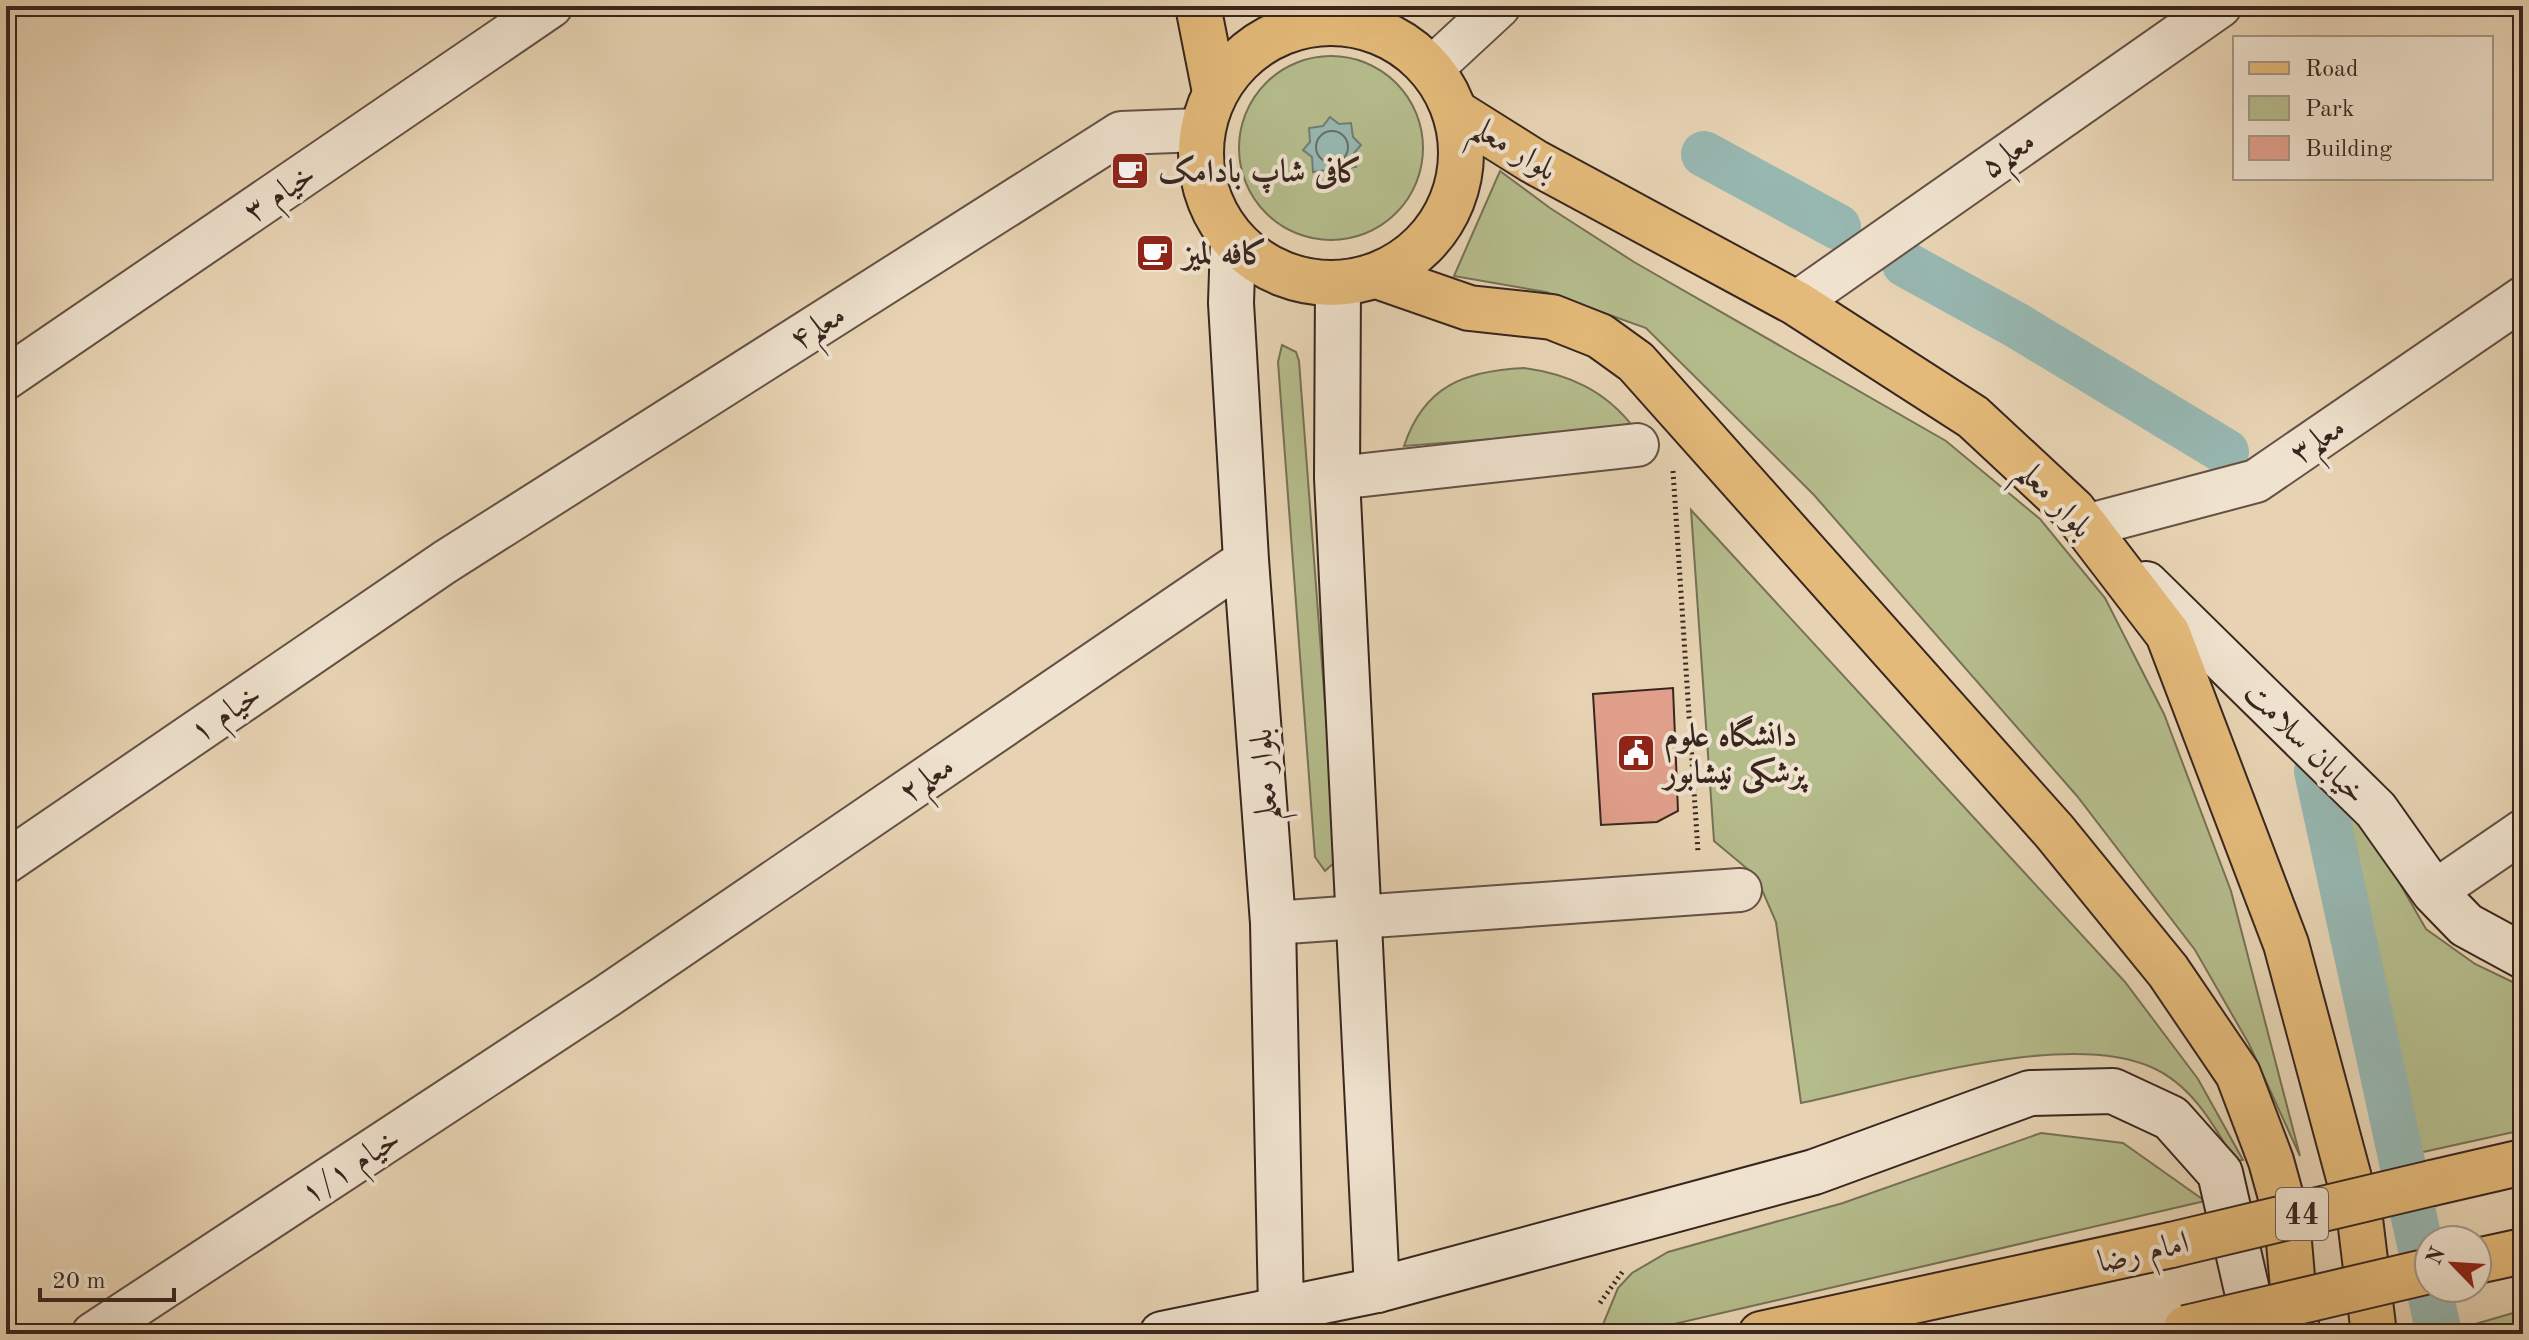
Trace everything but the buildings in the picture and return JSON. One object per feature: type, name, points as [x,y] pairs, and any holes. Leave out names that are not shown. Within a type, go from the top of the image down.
[{"type":"main road","points":[[1198,6],[1208,111],[1200,170],[1211,207],[1233,241],[1262,266],[1299,281],[1357,280],[1469,308],[1552,317],[1600,336],[1636,362],[2054,831],[2168,971],[2238,1074],[2271,1161],[2287,1219],[2297,1334]]},
{"type":"main road","points":[[1208,111],[1235,63],[1263,41],[1328,14],[1403,43],[1431,69],[1455,112],[1461,145],[1459,178],[1448,210],[1422,245],[1406,260],[1357,280]]},
{"type":"main road","name":"بلوار معلم","points":[[1455,112],[1533,161],[1796,303],[1973,417],[2086,526],[2168,634],[2286,944],[2360,1219],[2374,1334]]},
{"type":"main road","name":"بلوار معلم","points":[[1233,241],[1231,303],[1246,560],[1273,923],[1281,1309]]},
{"type":"main road","points":[[1357,280],[1337,478],[1356,918],[1377,1290]]},
{"type":"main road","name":"خیابان سلامت","points":[[2086,526],[2376,810],[2434,892],[2466,925],[2523,956]]},
{"type":"main road","points":[[1162,1334],[1377,1290],[1814,1172],[2030,1093],[2113,1091],[2171,1118],[2220,1173],[2257,1334]]},
{"type":"main road","name":"امام رضا","points":[[1761,1334],[2171,1245],[2523,1162]]},
{"type":"main road","points":[[2493,1258],[2523,1251]]},
{"type":"main road","points":[[2173,1331],[2413,1275]]},
{"type":"street","name":"خیام ۳","points":[[6,378],[551,6]]},
{"type":"street","points":[[1431,69],[1499,6]]},
{"type":"street","name":"معلم۵","points":[[1796,303],[2220,6]]},
{"type":"street","name":"معلم۴","points":[[445,562],[1121,133],[1208,111]]},
{"type":"street","name":"معلم۳","points":[[2086,526],[2256,481],[2523,298]]},
{"type":"street","points":[[1337,478],[1637,445]]},
{"type":"street","name":"معلم۲","points":[[607,996],[1246,560]]},
{"type":"street","name":"خیام ۱","points":[[6,862],[445,562]]},
{"type":"street","points":[[2434,892],[2523,831]]},
{"type":"street","points":[[1273,923],[1720,892]]},
{"type":"street","name":"خیام ۱/۱","points":[[93,1334],[607,996]]},
{"type":"path","points":[[1673,467],[1720,892]]},
{"type":"path","points":[[1600,1303],[1615,1279],[1633,1261]]},
{"type":"green space","points":[[1331,56],[1366,63],[1396,83],[1416,113],[1423,148],[1416,183],[1396,213],[1366,233],[1331,240],[1296,233],[1266,213],[1246,183],[1239,148],[1246,113],[1266,83],[1296,63]]},
{"type":"green space","points":[[1500,171],[1550,208],[1634,262],[1946,441],[2040,519],[2105,598],[2164,714],[2231,891],[2300,1156],[2249,1044],[2195,950],[2077,796],[1814,495],[1646,328],[1546,292],[1454,276]]},
{"type":"green space","points":[[1282,345],[1296,352],[1299,361],[1336,850],[1336,861],[1325,871],[1315,857],[1278,362]]},
{"type":"green space","points":[[1524,368],[1585,386],[1611,404],[1634,428],[1404,446],[1423,409],[1449,386],[1483,373]]},
{"type":"green space","points":[[1691,510],[2125,982],[2198,1079],[2243,1160],[2235,1161],[2200,1107],[2178,1084],[2151,1067],[2115,1057],[2073,1054],[1978,1064],[1801,1103],[1776,922],[1756,876],[1714,841]]},
{"type":"green space","points":[[2333,793],[2383,854],[2426,929],[2475,964],[2523,987],[2523,1130],[2414,1154]]},
{"type":"green space","points":[[2041,1133],[2123,1143],[2205,1201],[1631,1334],[1599,1334],[1618,1288],[1632,1273],[1668,1252],[1843,1203]]},
{"type":"green space","points":[[2523,1310],[2523,1334],[2456,1334],[2455,1330]]},
{"type":"water","points":[[1330,117],[1339,124],[1351,123],[1353,137],[1361,145],[1354,153],[1356,167],[1342,169],[1335,177],[1327,170],[1313,172],[1312,157],[1303,150],[1310,142],[1309,128],[1323,126]]},
{"type":"waterway","points":[[1704,154],[1838,227]]},
{"type":"waterway","points":[[1905,264],[2016,325],[2226,452]]},
{"type":"waterway","points":[[2317,771],[2416,1224]]},
{"type":"waterway","points":[[2432,1304],[2439,1334]]},
{"type":"place","name":"کافی شاپ بادامک","points":[[1130,171]]},
{"type":"place","name":"کافه لمیز","points":[[1155,253]]},
{"type":"place","name":"دانشگاه علوم پزشکی نیشابور","points":[[1636,753]]}]
